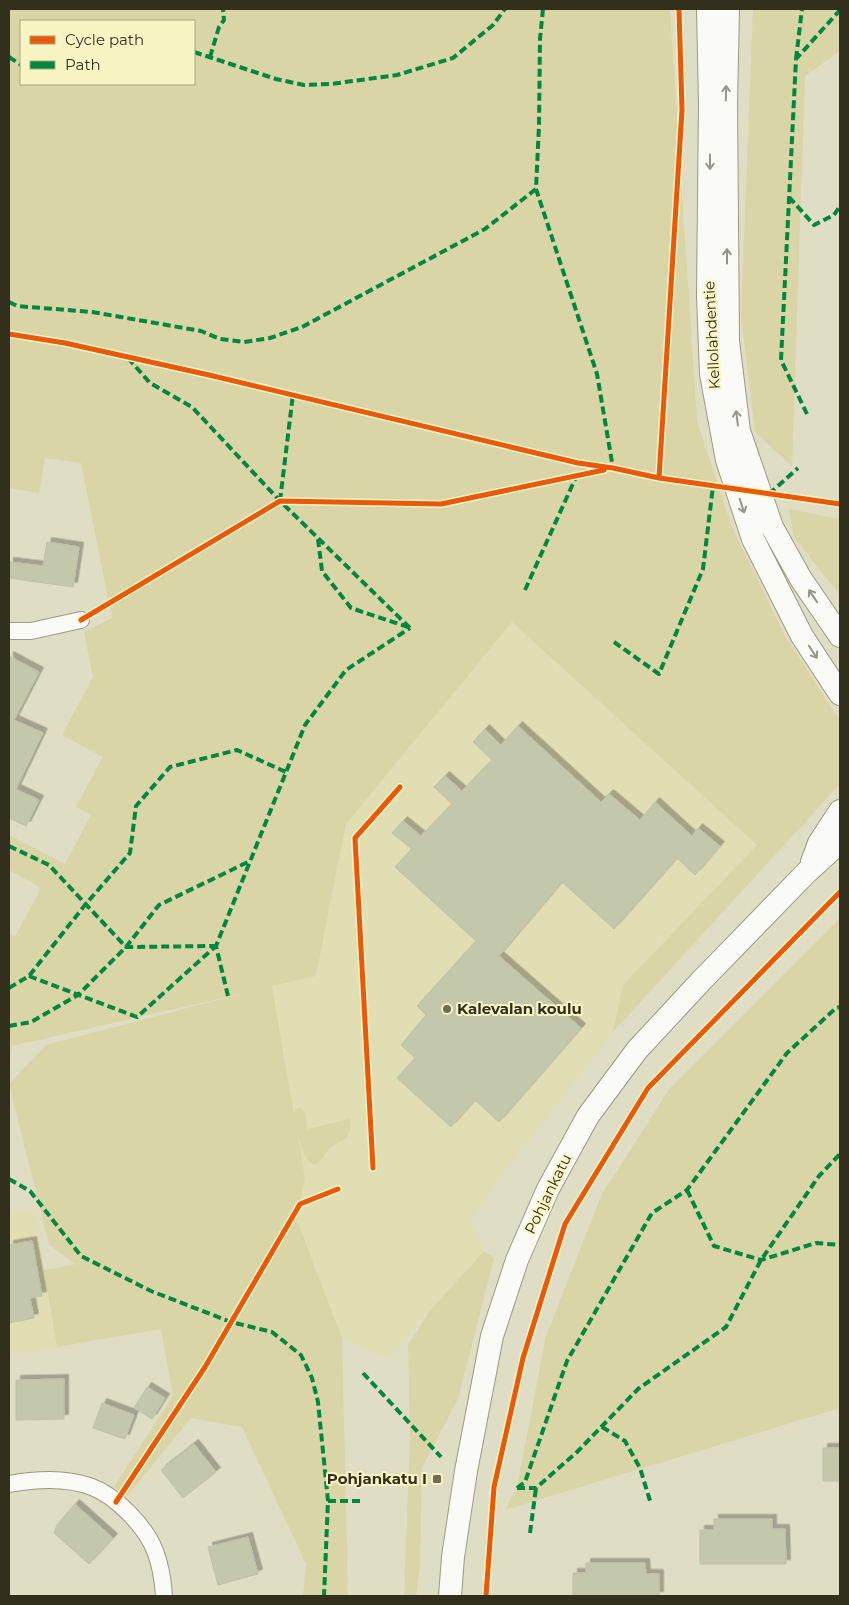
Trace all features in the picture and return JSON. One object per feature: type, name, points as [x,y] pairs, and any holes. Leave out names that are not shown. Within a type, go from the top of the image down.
[{"type":"main road","name":"Kellolahdentie","points":[[708,9],[710,122],[708,296],[711,374],[727,460],[753,539],[802,636],[840,694]]},
{"type":"main road","name":"Kellolahdentie","points":[[728,9],[726,104],[728,341],[739,431],[772,528],[802,579],[840,636]]},
{"type":"main road","name":"Pohjankatu","points":[[807,872],[819,843],[840,811]]},
{"type":"main road","name":"Pohjankatu","points":[[450,1596],[453,1557],[466,1471],[492,1336],[517,1260],[548,1189],[588,1116],[637,1050],[807,872],[840,842]]},
{"type":"street","points":[[9,631],[31,631],[81,620]]},
{"type":"street","points":[[9,1484],[42,1479],[74,1482],[92,1487],[104,1493],[139,1524],[155,1550],[163,1581],[164,1596]]},
{"type":"shaded area","points":[[9,9],[670,9],[697,421],[731,525],[785,636],[840,721],[840,784],[613,1032],[623,985],[757,845],[512,622],[346,824],[316,976],[272,986],[294,1115],[295,1109],[301,1108],[305,1112],[307,1129],[350,1119],[350,1129],[346,1138],[330,1148],[318,1163],[314,1165],[305,1156],[298,1135],[305,1179],[296,1218],[342,1338],[348,1596],[303,1596],[306,1564],[242,1427],[191,1418],[127,1496],[114,1487],[173,1396],[161,1329],[57,1347],[44,1270],[76,1264],[49,1245],[9,1084],[46,1045],[249,992],[12,1046],[9,1068],[9,934],[15,937],[41,888],[9,870],[9,835],[65,864],[91,815],[76,807],[103,757],[62,735],[93,677],[84,632],[112,618],[81,463],[45,458],[39,493],[9,488]]},
{"type":"shaded area","points":[[753,9],[840,9],[840,51],[805,76],[792,466],[755,432],[741,315]]},
{"type":"shaded area","points":[[789,509],[840,519],[840,595],[794,537]]},
{"type":"shaded area","name":"Kalevalan koulu","points":[[511,621],[757,845],[623,985],[613,1032],[509,1165],[471,1219],[484,1251],[387,1358],[342,1338],[296,1218],[305,1179],[272,986],[316,976],[346,824]]},
{"type":"shaded area","points":[[840,918],[840,1408],[505,1510],[517,1487],[546,1336],[602,1194],[670,1088]]},
{"type":"shaded area","points":[[35,1210],[57,1347],[9,1355],[9,1214]]},
{"type":"shaded area","points":[[484,1251],[494,1258],[458,1399],[422,1467],[420,1566],[416,1596],[404,1596],[410,1441],[408,1345],[429,1312]]},
{"type":"building","points":[[47,542],[79,547],[73,587],[9,578],[9,562],[43,566]]},
{"type":"building","points":[[9,656],[39,672],[14,720],[43,733],[16,789],[39,800],[26,826],[9,818]]},
{"type":"building","points":[[518,726],[601,802],[609,794],[640,820],[655,802],[692,836],[698,828],[720,846],[695,875],[677,858],[614,929],[562,882],[499,956],[581,1028],[499,1122],[475,1100],[451,1127],[397,1078],[415,1058],[401,1045],[426,1015],[417,1006],[476,941],[395,867],[412,849],[392,833],[403,821],[421,836],[452,804],[434,787],[445,776],[462,791],[492,760],[473,742],[485,729],[501,745]]},
{"type":"building","points":[[32,1241],[42,1296],[30,1298],[34,1318],[9,1323],[9,1245]]},
{"type":"building","points":[[64,1379],[64,1419],[16,1420],[16,1380]]},
{"type":"building","points":[[147,1387],[165,1398],[152,1419],[134,1408]]},
{"type":"building","points":[[102,1403],[134,1415],[125,1439],[93,1428]]},
{"type":"building","points":[[194,1444],[216,1472],[183,1498],[161,1470]]},
{"type":"building","points":[[823,1448],[840,1448],[840,1481],[823,1481]]},
{"type":"building","points":[[75,1504],[113,1538],[89,1564],[54,1533],[57,1525]]},
{"type":"building","points":[[714,1519],[772,1519],[772,1529],[785,1529],[786,1564],[700,1564],[700,1530],[714,1530]]},
{"type":"building","points":[[248,1537],[258,1574],[218,1585],[208,1547]]},
{"type":"building","points":[[586,1563],[645,1563],[646,1574],[659,1574],[659,1596],[573,1596],[573,1573],[586,1573]]},
{"type":"marked path","points":[[210,57],[219,27],[224,20],[223,9]]},
{"type":"marked path","points":[[195,52],[276,79],[304,85],[331,84],[397,75],[453,58],[493,25],[505,9]]},
{"type":"marked path","points":[[543,9],[540,39],[536,189],[597,374],[613,468]]},
{"type":"marked path","points":[[796,59],[802,9]]},
{"type":"marked path","points":[[807,414],[781,360],[796,59],[840,10]]},
{"type":"marked path","points":[[9,57],[20,64]]},
{"type":"marked path","points":[[9,302],[17,306],[92,312],[201,331],[220,339],[244,342],[270,338],[302,327],[485,229],[536,189]]},
{"type":"marked path","points":[[789,197],[814,225],[834,215],[840,206]]},
{"type":"marked path","points":[[128,358],[150,383],[192,407],[280,501],[410,628]]},
{"type":"marked path","points":[[280,501],[293,394]]},
{"type":"marked path","points":[[769,494],[798,468]]},
{"type":"marked path","points":[[525,590],[576,477]]},
{"type":"marked path","points":[[614,642],[659,674],[703,569],[713,486]]},
{"type":"marked path","points":[[318,539],[322,571],[351,608],[408,627]]},
{"type":"marked path","points":[[228,996],[216,946],[305,725],[346,670],[410,628]]},
{"type":"marked path","points":[[9,988],[29,976],[85,905],[130,853],[136,806],[170,767],[237,750],[286,772]]},
{"type":"marked path","points":[[9,846],[49,865],[126,947],[216,946]]},
{"type":"marked path","points":[[9,1026],[31,1022],[78,995],[126,947],[159,905],[250,861]]},
{"type":"marked path","points":[[29,976],[137,1017],[216,946]]},
{"type":"marked path","points":[[517,1488],[525,1482],[567,1361],[652,1213],[687,1190],[787,1053],[836,1008],[840,1007]]},
{"type":"marked path","points":[[517,1488],[536,1488],[577,1452],[638,1389],[726,1327],[761,1260],[819,1176],[840,1154]]},
{"type":"marked path","points":[[9,1179],[30,1191],[81,1256],[151,1291],[231,1322],[272,1332],[301,1355],[312,1378],[318,1402],[328,1501],[324,1596]]},
{"type":"marked path","points":[[687,1190],[714,1246],[761,1260],[816,1243],[840,1245]]},
{"type":"marked path","points":[[363,1373],[441,1457]]},
{"type":"marked path","points":[[602,1427],[625,1441],[640,1468],[651,1504]]},
{"type":"marked path","points":[[530,1533],[536,1488]]},
{"type":"marked path","points":[[328,1501],[364,1501]]},
{"type":"cycle path","points":[[659,478],[682,110],[679,9]]},
{"type":"cycle path","points":[[9,334],[65,343],[209,375],[578,463],[659,478],[840,504]]},
{"type":"cycle path","points":[[81,620],[280,501],[441,504],[604,470]]},
{"type":"cycle path","points":[[373,1168],[355,838],[400,787]]},
{"type":"cycle path","points":[[486,1596],[494,1487],[523,1358],[565,1224],[648,1088],[840,892]]},
{"type":"cycle path","points":[[116,1502],[205,1367],[300,1204],[338,1189]]},
{"type":"place","name":"Kalevalan koulu","points":[[447,1009]]},
{"type":"place","name":"Pohjankatu I","points":[[437,1479]]}]
